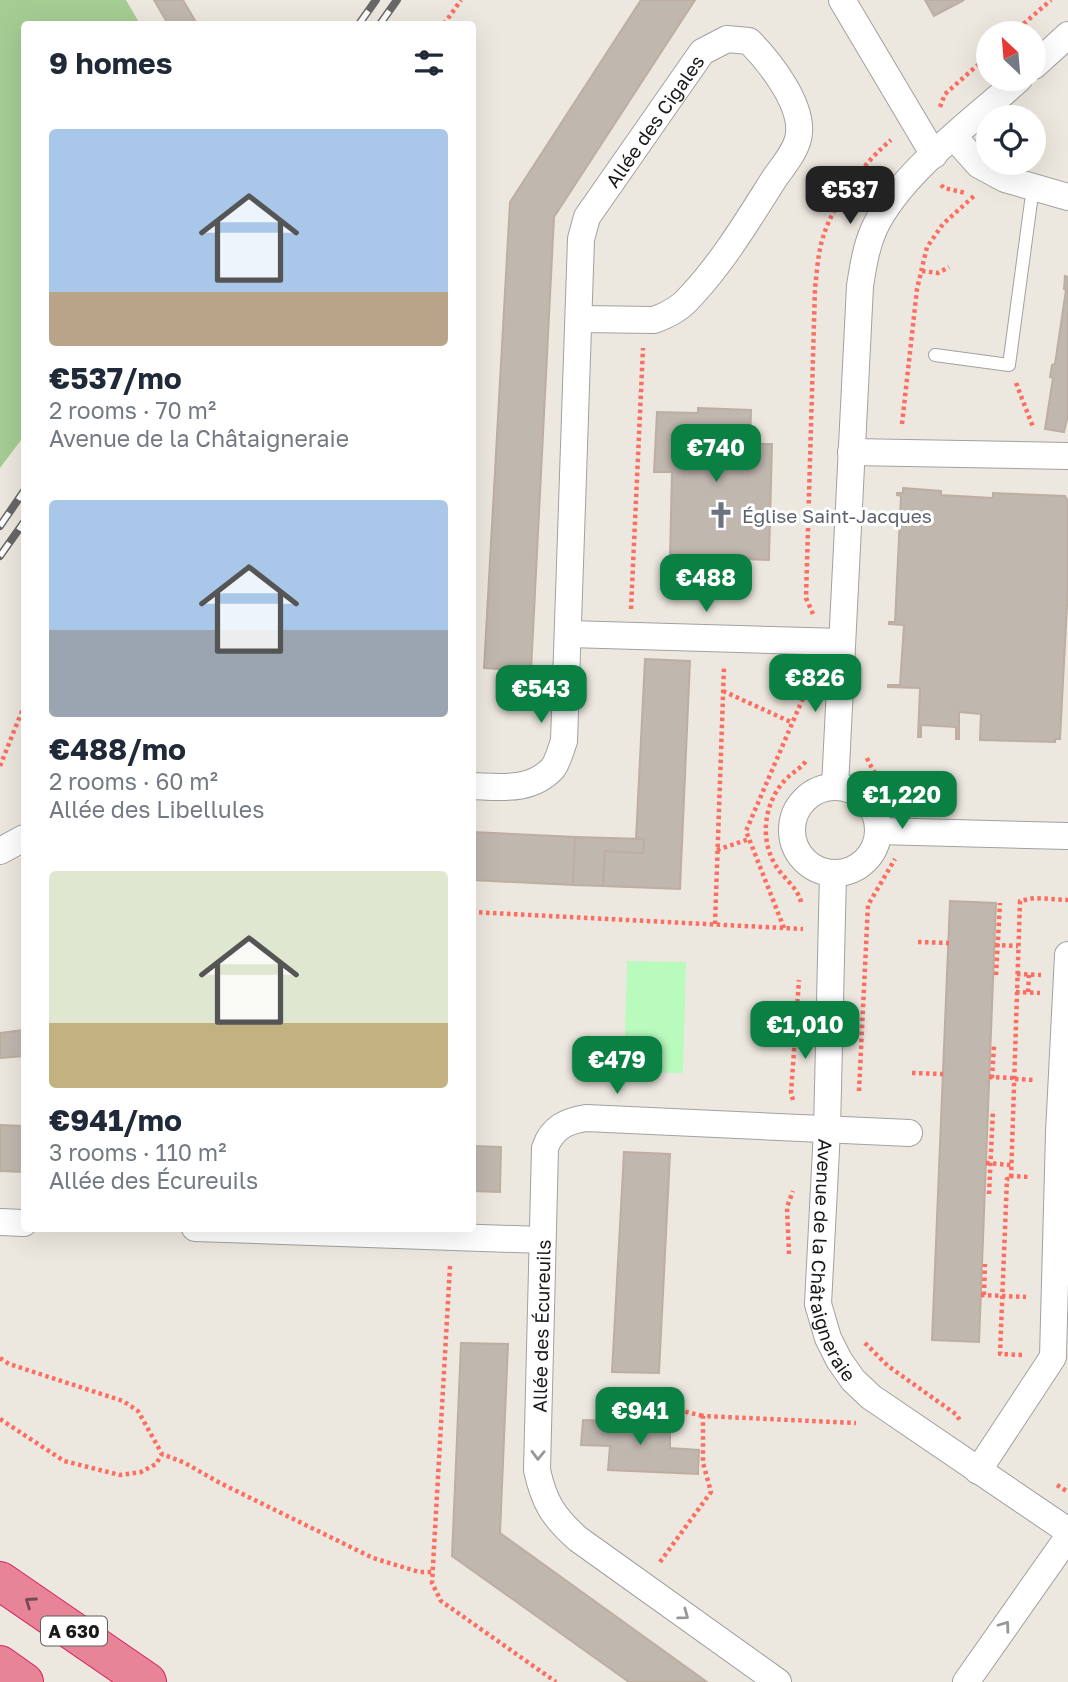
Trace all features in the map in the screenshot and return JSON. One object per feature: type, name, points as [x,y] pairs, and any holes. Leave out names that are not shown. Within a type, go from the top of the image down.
[{"type":"highway","name":"A 630","points":[[0,1581],[147,1682]]},
{"type":"highway","points":[[0,1665],[24,1682]]},
{"type":"street","points":[[842,0],[934,155]]},
{"type":"street","points":[[1046,54],[1068,35]]},
{"type":"street","name":"Allée des Cigales","points":[[476,786],[518,788],[537,779],[554,766],[564,741],[581,239],[587,217],[702,52],[727,39],[749,41],[793,102],[799,120],[797,143],[736,240],[689,299],[665,316],[654,320],[580,319]]},
{"type":"street","points":[[835,787],[860,286],[864,258],[874,230],[887,206],[904,184],[934,155],[962,146],[1009,91]]},
{"type":"street","points":[[962,146],[979,164],[1004,179],[1068,197]]},
{"type":"street","points":[[851,452],[1068,456]]},
{"type":"street","points":[[569,634],[842,642]]},
{"type":"street","points":[[890,831],[855,868],[833,873],[820,871],[799,855],[793,843],[792,830],[794,816],[800,804],[810,794],[835,787],[846,789],[866,800],[877,820],[890,831],[1068,836]]},
{"type":"street","points":[[0,851],[21,840]]},
{"type":"street","name":"Avenue de la Châtaigneraie","points":[[833,873],[838,1131],[818,1304],[828,1338],[853,1380],[871,1397],[1068,1534]]},
{"type":"street","points":[[978,1471],[1053,1357],[1064,1119],[1068,955]]},
{"type":"street","name":"Allée des Écureuils","points":[[778,1682],[564,1526],[550,1510],[542,1493],[537,1470],[545,1148],[549,1136],[559,1126],[586,1118],[909,1133]]},
{"type":"street","points":[[0,1222],[21,1223]]},
{"type":"street","points":[[309,1232],[542,1240]]},
{"type":"street","points":[[965,1682],[1068,1534]]},
{"type":"lane","points":[[935,355],[1009,365],[1033,187]]},
{"type":"path","points":[[446,21],[461,0]]},
{"type":"path","points":[[1027,21],[1051,0]]},
{"type":"path","points":[[814,641],[817,623],[806,598],[815,288],[824,232],[840,202],[881,148],[895,136],[908,136],[941,106],[945,94],[976,67]]},
{"type":"path","points":[[930,188],[962,146]]},
{"type":"path","points":[[899,453],[917,289],[927,247],[943,224],[975,195]]},
{"type":"path","points":[[922,271],[938,273],[948,267]]},
{"type":"path","points":[[630,636],[645,320]]},
{"type":"path","points":[[1009,365],[1033,430],[1032,456]]},
{"type":"path","points":[[715,924],[724,639]]},
{"type":"path","points":[[784,928],[746,831],[814,674],[813,687]]},
{"type":"path","points":[[723,691],[793,723]]},
{"type":"path","points":[[0,766],[21,714]]},
{"type":"path","points":[[838,1131],[860,1087],[869,905],[899,852],[890,831],[899,812],[887,787],[871,768],[862,747]]},
{"type":"path","points":[[803,912],[799,895],[776,866],[769,852],[766,821],[777,790],[788,777],[801,768],[810,754]]},
{"type":"path","points":[[717,850],[749,839]]},
{"type":"path","points":[[1053,1357],[1000,1354],[1007,1179],[1010,1179],[1015,1079],[1020,901],[1034,898],[1068,900]]},
{"type":"path","points":[[996,975],[1000,903]]},
{"type":"path","points":[[476,912],[802,929],[867,929]]},
{"type":"path","points":[[801,943],[802,920]]},
{"type":"path","points":[[918,943],[949,943]]},
{"type":"path","points":[[996,945],[1018,947]]},
{"type":"path","points":[[799,970],[791,1093],[801,1127]]},
{"type":"path","points":[[1028,992],[1029,975]]},
{"type":"path","points":[[994,1046],[991,1078],[1013,1079]]},
{"type":"path","points":[[912,1073],[943,1074]]},
{"type":"path","points":[[989,1194],[988,1163],[993,1110]]},
{"type":"path","points":[[988,1163],[1011,1165]]},
{"type":"path","points":[[789,1259],[787,1207],[796,1184]]},
{"type":"path","points":[[451,1237],[432,1583],[441,1601],[556,1682]]},
{"type":"path","points":[[985,1264],[983,1295],[1055,1298]]},
{"type":"path","points":[[863,1341],[888,1366],[957,1415],[966,1431],[992,1449]]},
{"type":"path","points":[[0,1358],[9,1364],[123,1401],[138,1411],[162,1454],[373,1558],[419,1572],[433,1572]]},
{"type":"path","points":[[658,1405],[703,1416],[859,1425],[849,1416]]},
{"type":"path","points":[[643,1586],[711,1492],[703,1463],[703,1416]]},
{"type":"path","points":[[0,1419],[64,1461],[120,1475],[141,1472],[156,1464],[162,1454]]},
{"type":"path","points":[[1052,1483],[1068,1492]]},
{"type":"green space","points":[[0,0],[126,0],[138,21],[21,21],[21,440],[0,468]]},
{"type":"green space","points":[[627,961],[686,962],[683,1073],[624,1072]]},
{"type":"building","points":[[154,0],[183,0],[195,21],[166,21]]},
{"type":"building","points":[[641,0],[695,0],[554,217],[531,671],[484,668],[510,202]]},
{"type":"building","points":[[925,0],[964,0],[934,16]]},
{"type":"building","points":[[1065,276],[1068,277],[1068,415],[1064,432],[1045,429],[1053,378],[1050,377],[1052,365],[1055,364],[1066,290]]},
{"type":"building","name":"Église Saint-Jacques","points":[[698,408],[751,410],[750,444],[772,444],[769,560],[670,557],[672,472],[654,472],[657,412],[698,413]]},
{"type":"building","points":[[903,488],[941,491],[941,495],[993,498],[993,493],[1065,496],[1068,502],[1068,586],[1060,739],[1055,739],[1055,742],[980,740],[981,714],[959,712],[959,739],[956,739],[956,727],[921,725],[921,737],[918,737],[920,688],[888,687],[900,685],[904,625],[889,622],[895,622],[901,496],[897,493],[903,493]]},
{"type":"building","points":[[645,659],[690,661],[680,889],[603,886],[605,851],[643,853],[644,839],[636,839]]},
{"type":"building","points":[[476,832],[575,837],[573,885],[476,880]]},
{"type":"building","points":[[575,837],[644,839],[643,853],[605,851],[603,886],[573,885]]},
{"type":"building","points":[[950,901],[996,903],[979,1342],[932,1340]]},
{"type":"building","points":[[21,1030],[21,1056],[0,1058],[0,1033]]},
{"type":"building","points":[[0,1125],[21,1126],[21,1172],[0,1171]]},
{"type":"building","points":[[476,1146],[501,1147],[500,1192],[476,1191]]},
{"type":"building","points":[[624,1152],[670,1154],[659,1373],[612,1372]]},
{"type":"building","points":[[461,1343],[508,1344],[500,1533],[707,1682],[629,1682],[452,1556]]},
{"type":"building","points":[[583,1420],[670,1423],[670,1448],[699,1450],[698,1474],[608,1470],[610,1446],[581,1445]]},
{"type":"railway","points":[[361,21],[376,0]]},
{"type":"railway","points":[[382,21],[397,0]]},
{"type":"railway","points":[[0,526],[21,495]]},
{"type":"railway","points":[[0,556],[21,526]]},
{"type":"place","name":"Église Saint-Jacques","points":[[721,515]]}]
